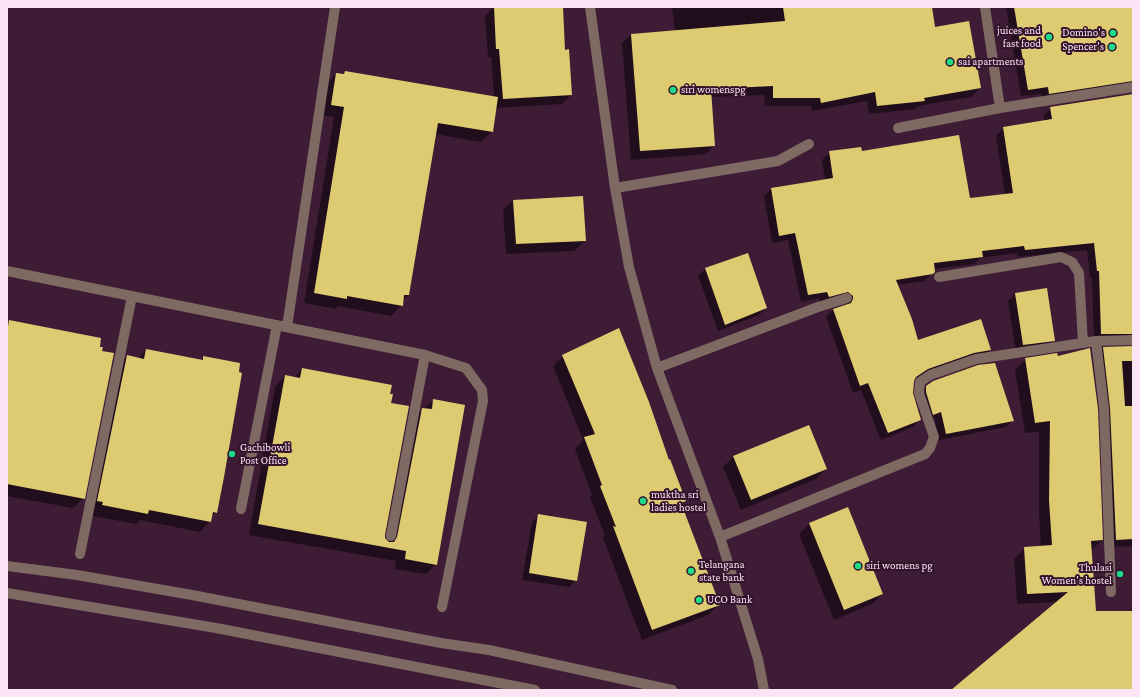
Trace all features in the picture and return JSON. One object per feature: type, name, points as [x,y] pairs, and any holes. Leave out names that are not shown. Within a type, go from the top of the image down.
[{"type":"street","points":[[287,327],[335,7]]},
{"type":"street","points":[[590,7],[615,188],[629,268],[657,368],[720,538],[758,659],[764,690]]},
{"type":"street","points":[[985,7],[1000,108]]},
{"type":"street","points":[[898,128],[1000,108],[1133,87]]},
{"type":"street","points":[[615,188],[778,161],[809,144]]},
{"type":"street","points":[[939,277],[1061,257],[1072,262],[1079,273],[1083,343]]},
{"type":"street","points":[[7,271],[425,355],[466,368],[482,390],[483,402],[442,607]]},
{"type":"street","points":[[80,554],[132,296]]},
{"type":"street","points":[[657,368],[818,307],[847,298]]},
{"type":"street","points":[[241,508],[277,325]]},
{"type":"street","points":[[720,538],[925,454],[930,448],[934,437],[919,393],[920,382],[930,375],[976,359],[1096,341],[1133,340]]},
{"type":"street","points":[[1096,341],[1104,408],[1111,592]]},
{"type":"street","points":[[391,536],[425,355]]},
{"type":"street","points":[[7,566],[131,584],[441,643],[489,650],[672,690]]},
{"type":"street","points":[[7,593],[216,628],[535,690]]},
{"type":"building","points":[[494,7],[563,7],[565,50],[569,49],[572,95],[503,99],[499,49],[496,49]]},
{"type":"building","points":[[783,7],[932,7],[935,27],[969,21],[981,88],[924,98],[925,101],[877,106],[875,92],[821,103],[820,98],[773,98],[773,86],[711,89],[715,146],[640,151],[631,34],[785,21]]},
{"type":"building","points":[[1014,7],[1133,7],[1133,81],[1049,94],[1048,87],[1028,90]]},
{"type":"building","points":[[345,71],[498,97],[493,132],[438,123],[409,295],[404,295],[403,306],[347,296],[347,299],[314,293],[344,107],[331,105],[336,73],[344,74]]},
{"type":"building","points":[[1133,94],[1133,334],[1101,334],[1099,271],[1097,271],[1094,243],[1025,250],[1024,246],[982,251],[983,257],[934,263],[935,272],[933,274],[896,280],[912,319],[918,340],[981,319],[991,350],[974,353],[928,369],[916,377],[914,381],[913,393],[921,420],[888,433],[868,383],[860,386],[833,309],[851,303],[853,296],[848,292],[829,297],[827,292],[808,295],[795,233],[779,236],[771,188],[833,178],[829,151],[861,147],[862,151],[959,135],[970,198],[1013,193],[1003,127],[1052,119],[1050,107]]},
{"type":"building","points":[[583,196],[586,241],[516,244],[513,200]]},
{"type":"building","points":[[748,253],[767,308],[725,325],[705,268]]},
{"type":"building","points":[[1047,288],[1055,341],[1023,345],[1015,293]]},
{"type":"building","points":[[9,320],[101,338],[100,347],[103,347],[102,351],[114,353],[85,499],[7,484],[7,333]]},
{"type":"building","points":[[619,328],[649,402],[669,460],[670,459],[686,501],[681,503],[720,605],[652,630],[613,526],[616,527],[600,486],[602,485],[584,437],[595,434],[562,355]]},
{"type":"building","points":[[1133,346],[1133,361],[1122,361],[1125,406],[1133,406],[1133,539],[1116,540],[1110,408],[1103,347]]},
{"type":"building","points":[[1090,348],[1098,409],[1103,540],[1091,541],[1096,611],[1133,611],[1133,690],[951,690],[1068,592],[1027,594],[1024,547],[1052,545],[1049,500],[1050,421],[1035,423],[1025,358],[1057,353],[1058,356]]},
{"type":"building","points":[[146,349],[203,360],[203,356],[240,363],[239,372],[242,373],[224,477],[217,513],[213,512],[211,522],[149,510],[148,514],[102,505],[103,502],[97,501],[127,355],[144,359]]},
{"type":"building","points":[[995,363],[1014,421],[946,434],[941,412],[933,415],[926,392],[926,386],[933,381],[978,365]]},
{"type":"building","points":[[302,368],[392,385],[390,394],[393,394],[391,403],[409,406],[385,535],[385,538],[389,542],[394,542],[397,537],[422,408],[432,409],[433,399],[465,405],[437,565],[405,559],[406,551],[258,524],[285,375],[300,378]]},
{"type":"building","points":[[809,425],[827,469],[751,500],[733,456]]},
{"type":"building","points":[[848,507],[883,594],[844,610],[809,523]]},
{"type":"building","points":[[538,514],[587,522],[577,581],[529,573]]},
{"type":"place","name":"Domino's","points":[[1113,33]]},
{"type":"place","name":"juices and fast food","points":[[1049,37]]},
{"type":"place","name":"Spencer's","points":[[1112,47]]},
{"type":"place","name":"sai apartments","points":[[950,62]]},
{"type":"place","name":"siri womenspg","points":[[673,90]]},
{"type":"place","name":"Gachibowli Post Office","points":[[232,454]]},
{"type":"place","name":"muktha sri ladies hostel","points":[[643,501]]},
{"type":"place","name":"siri womens pg","points":[[858,566]]},
{"type":"place","name":"Telangana state bank","points":[[691,571]]},
{"type":"place","name":"Thulasi Women's hostel","points":[[1120,574]]},
{"type":"place","name":"UCO Bank","points":[[699,600]]}]
